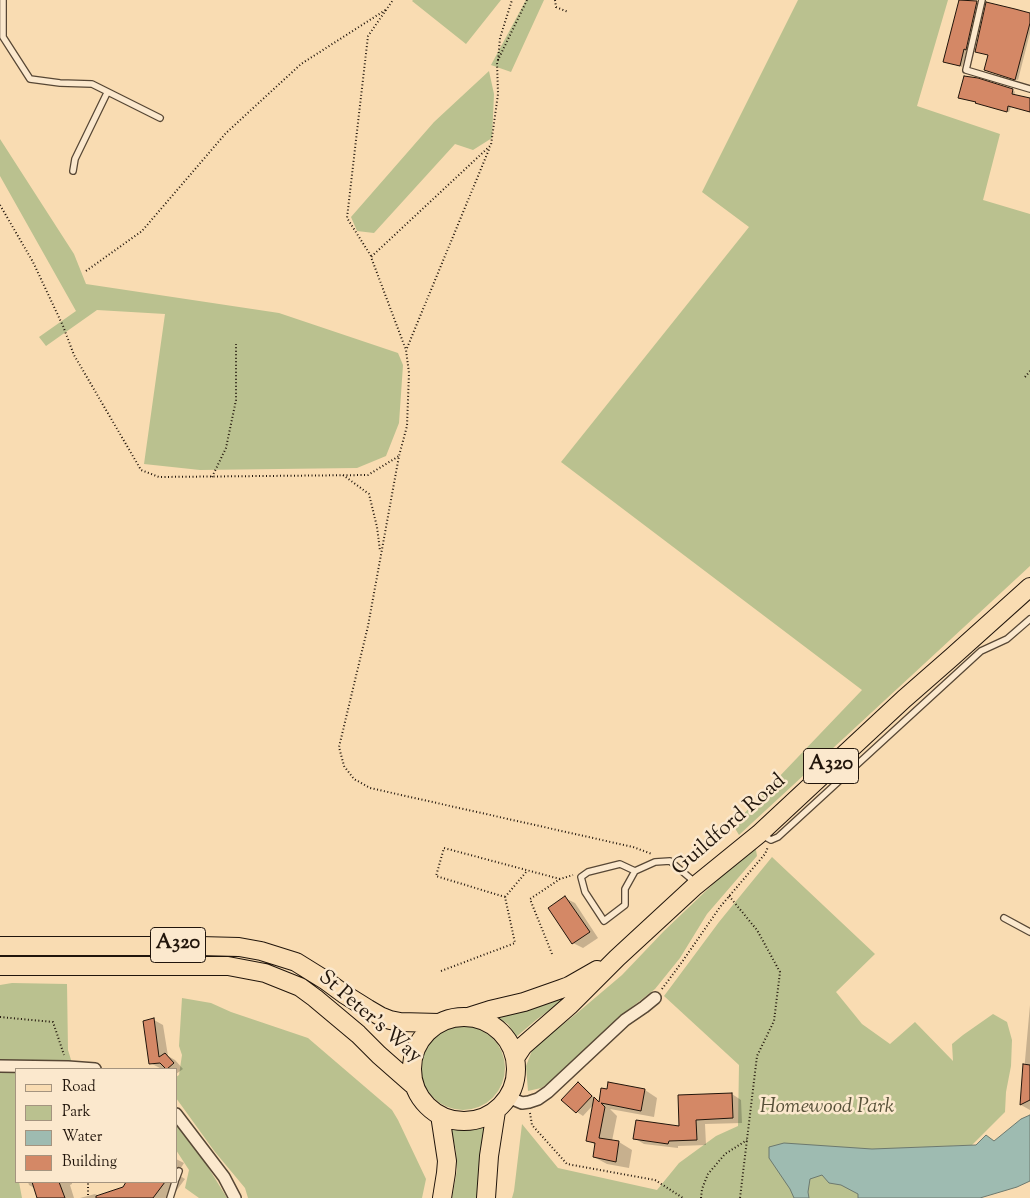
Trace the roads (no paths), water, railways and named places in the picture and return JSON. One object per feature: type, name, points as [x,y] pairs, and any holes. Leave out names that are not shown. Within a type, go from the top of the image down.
[{"type":"main road","name":"Guildford Road","points":[[515,1058],[523,1046],[570,1005],[616,958],[695,886],[765,837],[904,698],[1030,587]]},
{"type":"main road","name":"St Peter's Way","points":[[0,946],[200,946],[261,951],[296,962],[368,1009],[390,1020],[439,1023]]},
{"type":"main road","name":"Guildford Road","points":[[468,1017],[524,1002],[569,986],[616,958]]},
{"type":"main road","name":"St Peter's Way","points":[[0,966],[228,966],[266,973],[300,987],[316,998],[412,1084]]},
{"type":"main road","name":"A320","points":[[468,1017],[479,1019],[488,1023],[505,1036],[515,1058],[516,1075],[508,1097],[496,1111],[480,1118],[463,1121],[451,1120],[432,1110],[412,1084],[412,1064],[420,1040],[439,1023],[448,1019],[468,1017]]},
{"type":"main road","points":[[486,1198],[489,1156],[496,1111]]},
{"type":"main road","points":[[440,1115],[447,1160],[442,1198]]},
{"type":"street","points":[[508,1097],[522,1103],[538,1099],[548,1092],[625,1020],[654,998]]},
{"type":"street","points":[[0,1066],[82,1068]]},
{"type":"street","points":[[178,1117],[224,1177],[236,1198]]},
{"type":"lane","points":[[3,0],[3,36],[30,79],[60,83],[92,84],[160,118]]},
{"type":"lane","points":[[982,0],[966,70],[1030,89]]},
{"type":"lane","points":[[73,171],[74,159],[107,93]]},
{"type":"lane","name":"Guildford Road","points":[[765,837],[778,837],[981,651],[1006,639],[1030,619]]},
{"type":"lane","points":[[635,871],[620,864],[588,872],[581,877],[586,892],[604,921],[625,905],[625,889],[635,871],[655,862],[670,861],[690,878],[695,886]]},
{"type":"lane","points":[[1004,918],[1030,932]]},
{"type":"lane","points":[[170,1198],[175,1183]]},
{"type":"water","points":[[1030,1115],[1030,1181],[980,1198],[858,1198],[858,1194],[841,1185],[829,1183],[822,1175],[810,1179],[809,1198],[794,1198],[769,1158],[769,1147],[784,1143],[872,1149],[976,1145],[986,1135],[994,1141],[1021,1119]]},
{"type":"park label","name":"Homewood Park","points":[[827,1108]]}]
